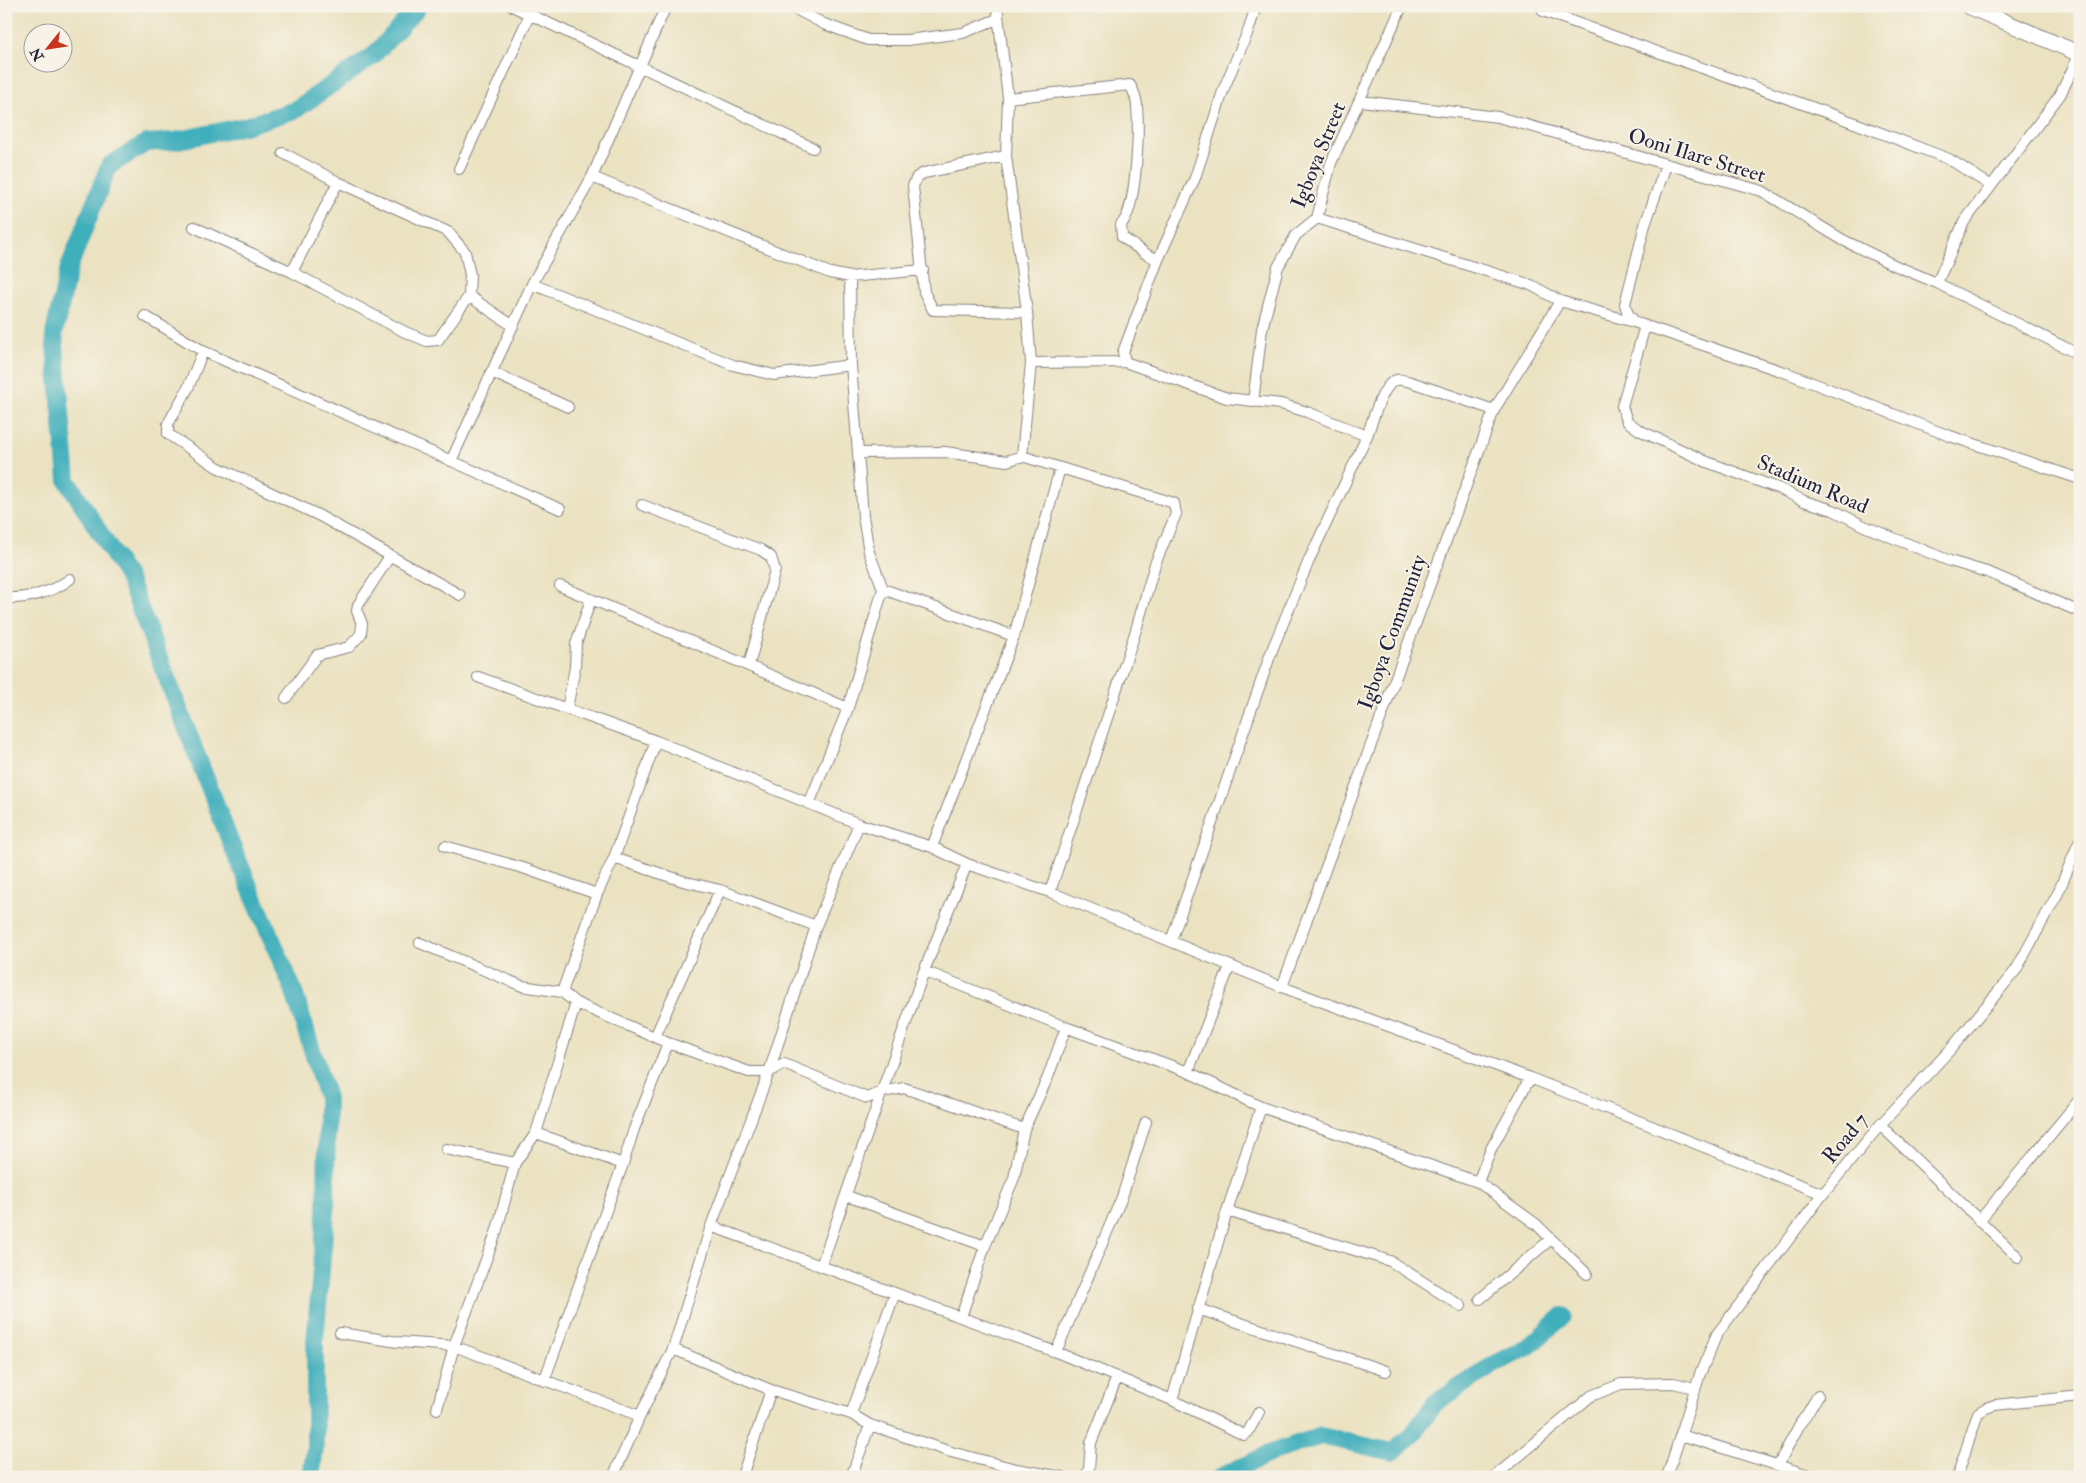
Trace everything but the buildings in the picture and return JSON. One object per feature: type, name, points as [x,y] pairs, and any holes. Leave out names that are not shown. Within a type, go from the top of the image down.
[{"type":"main road","points":[[1968,6],[2080,54]]},
{"type":"street","points":[[512,6],[813,148]]},
{"type":"street","points":[[451,461],[532,284],[592,178],[638,66],[666,6]]},
{"type":"street","points":[[790,6],[824,24],[868,40],[908,40],[963,33],[997,19]]},
{"type":"street","points":[[997,6],[997,19],[1008,98],[1006,156],[1027,312],[1031,363],[1022,456]]},
{"type":"street","points":[[1125,362],[1124,352],[1158,260],[1195,178],[1224,88],[1249,30],[1256,6]]},
{"type":"street","name":"Igboya Street","points":[[1253,402],[1262,329],[1278,267],[1296,235],[1317,218],[1331,163],[1361,101],[1402,6]]},
{"type":"street","points":[[1544,11],[1839,117],[1949,159],[1990,185]]},
{"type":"street","points":[[459,169],[530,14]]},
{"type":"street","points":[[1937,283],[1961,227],[1990,185],[2019,151],[2060,95],[2080,54]]},
{"type":"street","points":[[1008,98],[1130,85],[1138,107],[1137,147],[1133,199],[1125,221],[1121,224],[1122,237],[1158,260]]},
{"type":"street","name":"Ooni Ilare Street","points":[[1361,101],[1498,117],[1666,166],[1762,191],[1843,240],[1894,265],[1937,283],[2080,355]]},
{"type":"street","points":[[194,227],[292,272],[405,332],[427,341],[438,340],[469,296],[470,275],[465,252],[448,232],[338,182],[283,153]]},
{"type":"street","points":[[1006,156],[924,173],[917,177],[913,186],[924,292],[933,310],[1027,312]]},
{"type":"street","points":[[1641,325],[1628,314],[1625,304],[1645,225],[1666,166]]},
{"type":"street","points":[[592,178],[830,274],[850,277],[923,270]]},
{"type":"street","points":[[292,272],[338,182]]},
{"type":"street","points":[[1317,218],[1531,285],[1560,301],[1641,325],[1788,373],[1947,435],[2080,479]]},
{"type":"street","points":[[808,804],[848,708],[883,590],[869,552],[863,516],[850,365],[850,277]]},
{"type":"street","points":[[532,284],[733,365],[774,375],[850,365]]},
{"type":"street","points":[[469,296],[513,326]]},
{"type":"street","name":"Igboya Community","points":[[1282,987],[1494,410],[1560,301]]},
{"type":"street","points":[[144,316],[203,351],[560,508]]},
{"type":"street","name":"Stadium Road","points":[[1641,325],[1622,406],[1626,421],[1639,430],[1707,462],[1780,489],[1804,501],[1833,510],[1864,526],[1950,561],[1990,573],[2080,612]]},
{"type":"street","points":[[203,351],[188,388],[168,424],[168,434],[218,467],[320,516],[460,594]]},
{"type":"street","points":[[1031,363],[1125,362],[1227,398],[1281,404],[1307,412],[1367,436]]},
{"type":"street","points":[[491,372],[568,407]]},
{"type":"street","points":[[1171,941],[1272,650],[1310,558],[1367,436],[1381,398],[1394,380],[1400,380],[1494,410]]},
{"type":"street","points":[[859,453],[945,452],[1007,461],[1022,456],[1174,503],[1176,514],[1155,564],[1136,630],[1050,892]]},
{"type":"street","points":[[932,847],[1014,636],[1060,468]]},
{"type":"street","points":[[642,505],[761,550],[771,557],[774,570],[749,665]]},
{"type":"street","points":[[286,698],[317,655],[349,648],[361,634],[362,624],[357,611],[358,605],[390,556]]},
{"type":"street","points":[[6,598],[17,598],[57,588],[70,579]]},
{"type":"street","points":[[560,586],[848,708]]},
{"type":"street","points":[[883,590],[1014,636]]},
{"type":"street","points":[[567,709],[576,667],[576,644],[591,599]]},
{"type":"street","points":[[478,677],[656,741],[859,824],[932,847],[967,864],[1050,892],[1282,987],[1530,1078],[1823,1194]]},
{"type":"street","points":[[562,992],[597,894],[614,858],[656,741]]},
{"type":"street","points":[[613,1477],[673,1349],[710,1226],[768,1072],[816,926],[859,824]]},
{"type":"street","name":"Road 7","points":[[1667,1477],[1696,1388],[1718,1334],[1823,1194],[1880,1126],[1950,1050],[2016,970],[2058,893],[2080,840]]},
{"type":"street","points":[[445,846],[523,868],[597,894]]},
{"type":"street","points":[[614,858],[683,881],[720,890],[816,926]]},
{"type":"street","points":[[821,1266],[924,971],[967,864]]},
{"type":"street","points":[[655,1037],[720,890]]},
{"type":"street","points":[[420,943],[522,986],[562,992],[576,1003],[668,1043],[749,1072],[768,1072],[784,1064],[867,1098],[882,1092],[904,1088],[1024,1129]]},
{"type":"street","points":[[1188,1072],[1230,966]]},
{"type":"street","points":[[924,971],[1066,1027],[1188,1072],[1261,1107],[1478,1182],[1536,1224],[1587,1274]]},
{"type":"street","points":[[436,1409],[454,1346],[497,1230],[515,1164],[536,1133],[576,1003]]},
{"type":"street","points":[[960,1317],[985,1246],[1014,1178],[1024,1129],[1048,1077],[1066,1027]]},
{"type":"street","points":[[544,1381],[634,1129],[668,1043]]},
{"type":"street","points":[[1478,1182],[1491,1149],[1530,1078]]},
{"type":"street","points":[[1979,1221],[2080,1099]]},
{"type":"street","points":[[1172,1400],[1227,1211],[1261,1107]]},
{"type":"street","points":[[1056,1352],[1122,1197],[1146,1122]]},
{"type":"street","points":[[1880,1126],[2018,1257]]},
{"type":"street","points":[[536,1133],[623,1164]]},
{"type":"street","points":[[446,1149],[515,1164]]},
{"type":"street","points":[[846,1196],[985,1246]]},
{"type":"street","points":[[1227,1211],[1390,1261],[1461,1306]]},
{"type":"street","points":[[710,1226],[1056,1352],[1172,1400],[1244,1435],[1248,1432],[1259,1412]]},
{"type":"street","points":[[1480,1299],[1551,1239]]},
{"type":"street","points":[[851,1414],[895,1293]]},
{"type":"street","points":[[1198,1309],[1386,1370]]},
{"type":"street","points":[[340,1333],[398,1342],[454,1346],[640,1416]]},
{"type":"street","points":[[673,1349],[771,1390],[851,1414],[870,1425],[951,1452],[1016,1469],[1063,1477]]},
{"type":"street","points":[[1086,1477],[1089,1469],[1091,1443],[1117,1377]]},
{"type":"street","points":[[1495,1475],[1591,1396],[1621,1384],[1673,1383],[1696,1388]]},
{"type":"street","points":[[742,1476],[771,1390]]},
{"type":"street","points":[[1778,1465],[1801,1422],[1818,1396]]},
{"type":"street","points":[[1957,1477],[1978,1413],[1995,1405],[2080,1396]]},
{"type":"street","points":[[851,1477],[870,1425]]},
{"type":"street","points":[[1681,1435],[1815,1477]]},
{"type":"waterway","points":[[311,1477],[315,1448],[315,1341],[326,1212],[327,1098],[293,989],[232,846],[129,580],[67,480],[54,334],[69,267],[109,166],[146,143],[174,141],[245,126],[295,110],[373,56],[419,6]]},
{"type":"waterway","points":[[1220,1477],[1273,1452],[1321,1436],[1392,1452],[1411,1437],[1435,1403],[1495,1364],[1528,1347],[1563,1316]]}]
